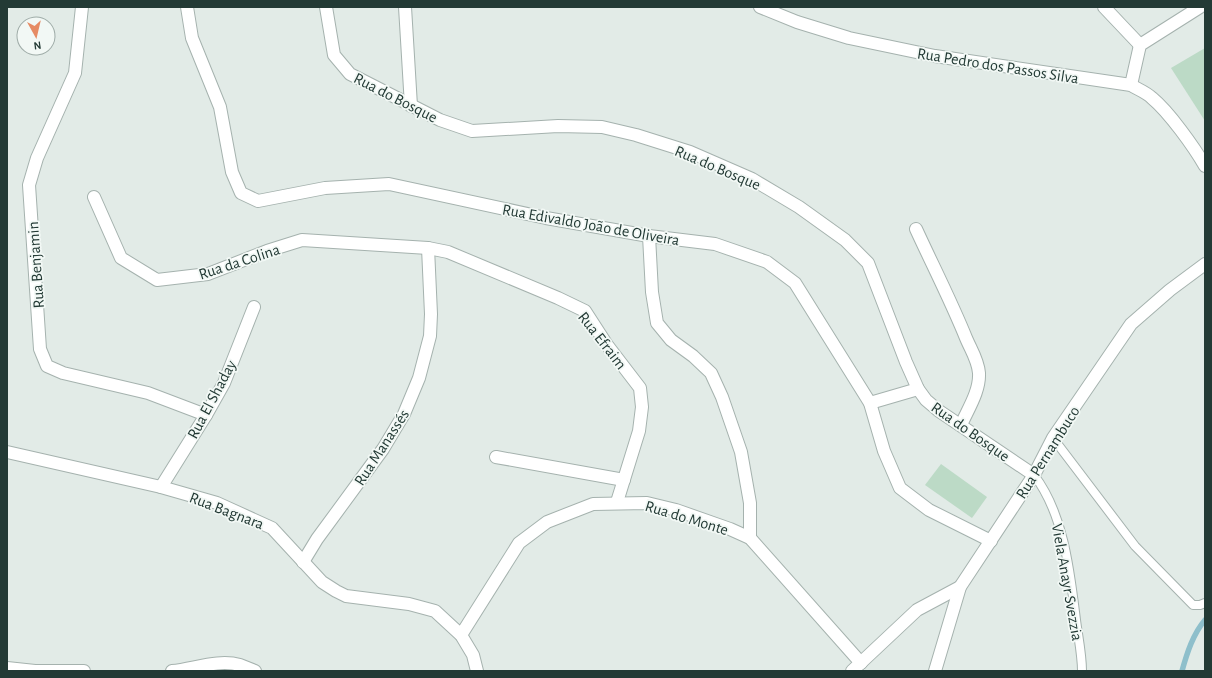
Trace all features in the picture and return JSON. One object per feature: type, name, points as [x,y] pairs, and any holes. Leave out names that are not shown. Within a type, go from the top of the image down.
[{"type":"street","name":"Rua Benjamin","points":[[82,7],[75,73],[37,158],[29,185],[40,349],[48,366],[63,373],[148,393],[206,415]]},
{"type":"street","name":"Rua Edivaldo João de Oliveira","points":[[187,7],[192,38],[220,107],[232,172],[241,193],[258,201],[325,188],[389,184],[546,218],[649,236],[715,244],[767,262],[795,283],[870,403],[884,451],[900,488],[929,510],[991,541]]},
{"type":"street","name":"Rua do Bosque","points":[[326,7],[334,55],[350,74],[440,120],[472,131],[558,126],[602,127],[636,135],[690,152],[752,179],[799,207],[845,240],[868,263],[906,362],[918,389],[926,400],[939,411],[1034,475]]},
{"type":"street","points":[[405,7],[411,106]]},
{"type":"street","name":"Rua Pedro dos Passos Silva","points":[[760,7],[796,22],[849,38],[935,56],[1130,84],[1151,97],[1171,119],[1205,166]]},
{"type":"street","points":[[1104,7],[1140,45]]},
{"type":"street","points":[[1130,84],[1140,45],[1200,7]]},
{"type":"street","name":"Rua da Colina","points":[[94,197],[121,258],[156,280],[208,274],[267,251],[302,240],[428,248]]},
{"type":"street","points":[[916,230],[954,309],[968,343],[977,359],[979,373],[978,387],[961,425]]},
{"type":"street","points":[[649,236],[652,292],[657,322],[671,340],[693,356],[711,373],[722,397],[741,452],[750,503],[750,538]]},
{"type":"street","name":"Rua Efraim","points":[[428,248],[448,252],[558,298],[585,311],[607,345],[640,388],[642,407],[639,431],[617,502]]},
{"type":"street","name":"Rua Manassés","points":[[303,562],[317,539],[383,449],[404,414],[419,378],[430,336],[431,314],[428,248]]},
{"type":"street","name":"Rua Pernambuco","points":[[935,671],[960,587],[1034,475],[1054,438],[1131,324],[1170,290],[1205,264]]},
{"type":"street","name":"Rua El Shaday","points":[[161,487],[206,415],[224,382],[254,307]]},
{"type":"street","points":[[870,403],[918,389]]},
{"type":"street","name":"Rua Bagnara","points":[[7,452],[161,487],[217,503],[272,528],[322,582],[336,591],[346,596],[409,604],[435,611],[461,635]]},
{"type":"street","points":[[496,457],[624,480]]},
{"type":"street","name":"Rua do Monte","points":[[461,635],[519,544],[547,522],[593,504],[617,502],[647,503],[676,510],[730,529],[750,538],[856,667]]},
{"type":"street","points":[[856,667],[917,610],[960,587]]},
{"type":"street","points":[[461,635],[473,655],[477,671]]},
{"type":"street","points":[[172,671],[216,664],[230,664],[240,665],[255,671]]},
{"type":"street","points":[[7,668],[34,671],[84,671]]},
{"type":"lane","points":[[1054,438],[1135,546],[1192,604],[1198,606],[1205,603]]},
{"type":"lane","name":"Viela Anayr Svezzia","points":[[1034,475],[1044,488],[1055,511],[1064,548],[1073,599],[1082,671]]},
{"type":"green space","points":[[1205,48],[1205,121],[1171,68]]},
{"type":"green space","points":[[941,464],[987,497],[972,518],[925,485]]},
{"type":"waterway","points":[[1182,671],[1188,651],[1205,620]]}]
